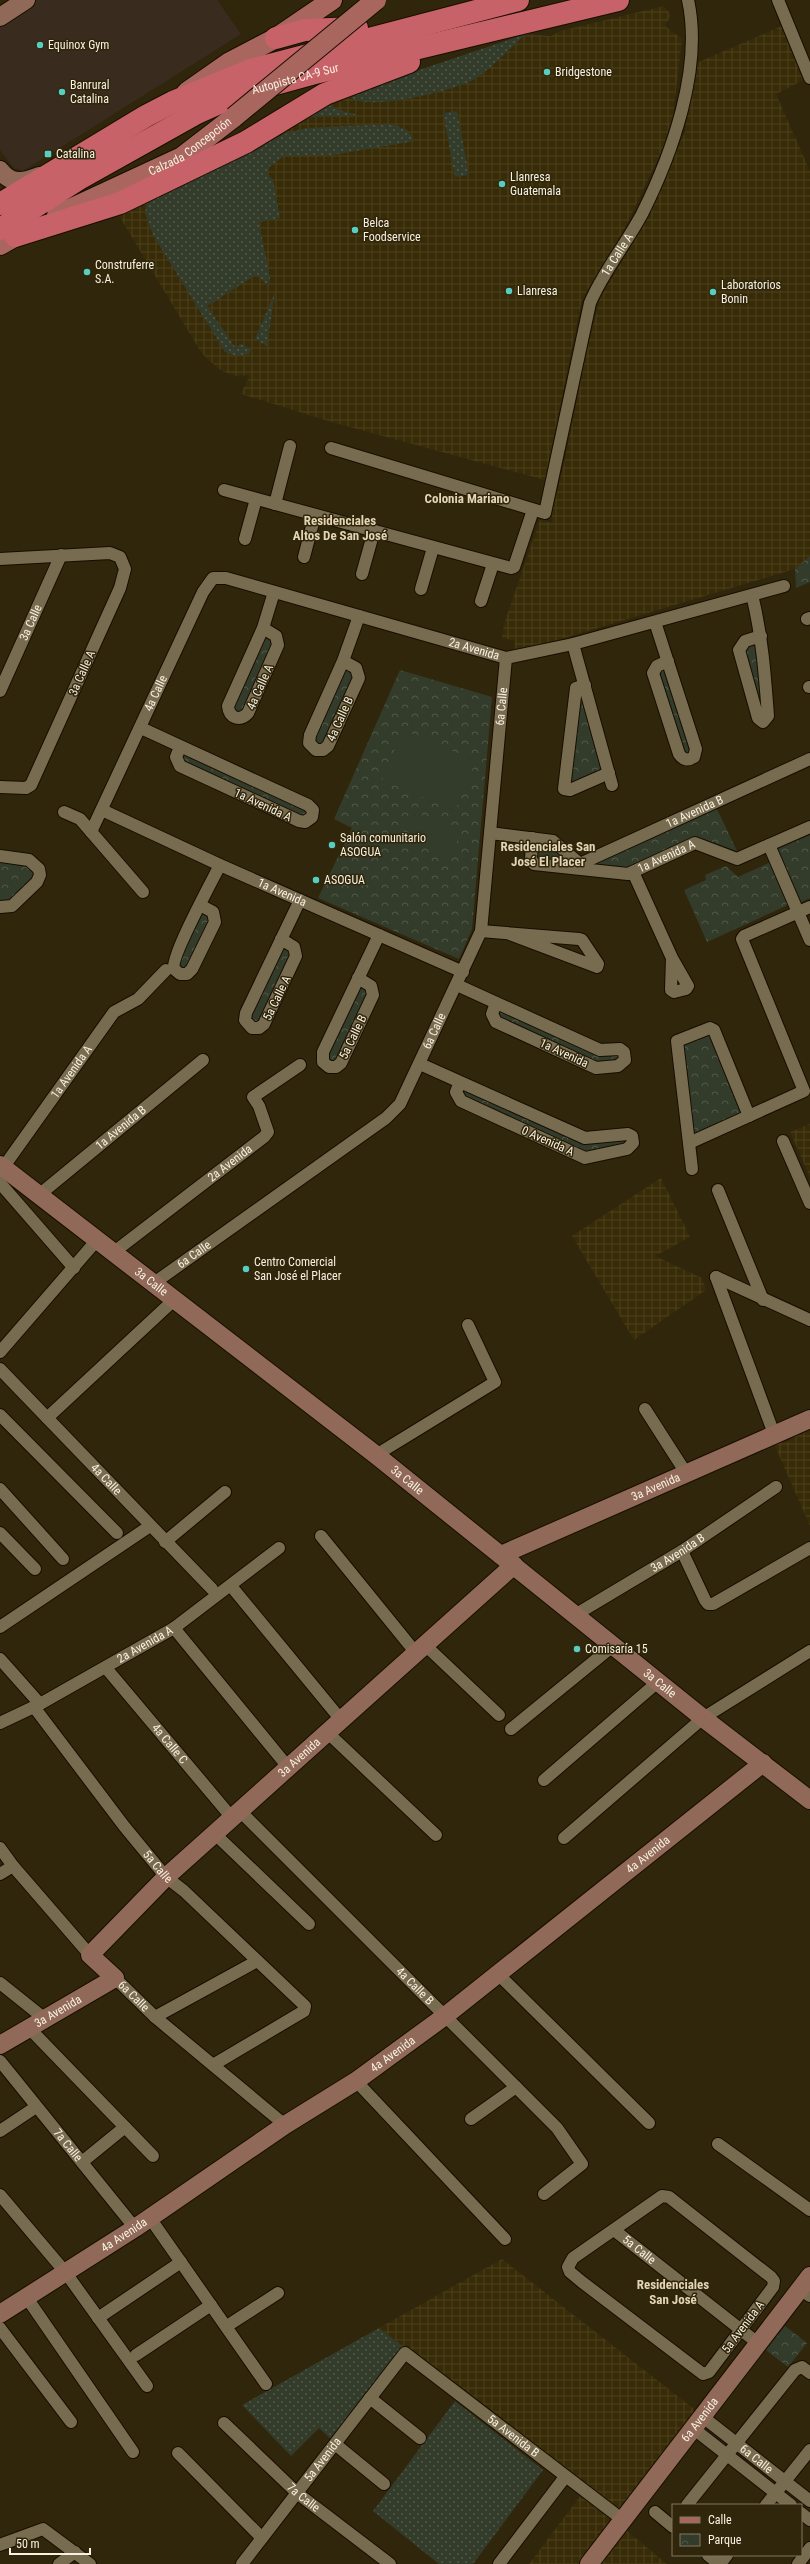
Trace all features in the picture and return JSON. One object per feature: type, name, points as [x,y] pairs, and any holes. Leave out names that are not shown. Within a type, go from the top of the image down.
[{"type":"highway","points":[[460,16],[480,0]]},
{"type":"highway","name":"Autopista CA-9 Sur","points":[[0,204],[173,102],[251,70],[518,0]]},
{"type":"highway","name":"Autopista CA-9 Sur","points":[[5,237],[80,179],[197,112],[239,94],[319,72],[618,0]]},
{"type":"highway","points":[[276,38],[304,30],[329,27],[394,32]]},
{"type":"highway","points":[[5,237],[120,203],[246,142],[324,94],[499,29]]},
{"type":"main road","points":[[173,102],[230,62],[276,38],[332,0]]},
{"type":"main road","name":"Calzada Concepción","points":[[5,237],[182,157],[234,117],[376,0]]},
{"type":"street","points":[[0,17],[26,0]]},
{"type":"street","name":"1a Calle A","points":[[533,510],[545,513],[590,303],[597,288],[642,214],[661,172],[680,122],[692,36],[688,0]]},
{"type":"street","points":[[778,0],[810,78]]},
{"type":"street","points":[[0,170],[8,178],[19,182],[60,170]]},
{"type":"street","points":[[275,504],[290,446]]},
{"type":"street","points":[[224,490],[493,564],[511,568],[514,567],[533,510],[331,448]]},
{"type":"street","points":[[245,539],[256,499]]},
{"type":"street","points":[[304,557],[315,515]]},
{"type":"street","points":[[362,574],[374,531]]},
{"type":"street","points":[[421,589],[433,548]]},
{"type":"street","name":"3a Calle A","points":[[0,787],[26,788],[31,785],[125,574],[123,560],[110,553],[61,555]]},
{"type":"street","points":[[0,559],[61,555]]},
{"type":"street","name":"3a Calle","points":[[0,691],[61,555]]},
{"type":"street","points":[[481,601],[493,564]]},
{"type":"street","name":"2a Avenida","points":[[212,579],[226,578],[506,658],[573,644],[784,586]]},
{"type":"street","name":"4a Calle","points":[[91,832],[141,728],[203,592],[212,579]]},
{"type":"street","name":"4a Calle A","points":[[263,628],[276,636],[278,645],[248,713],[243,718],[236,718],[230,714],[228,706],[263,628],[274,592]]},
{"type":"street","points":[[752,595],[761,636],[768,716],[763,722],[758,718],[739,650],[745,641],[761,636]]},
{"type":"street","name":"4a Calle B","points":[[343,661],[356,668],[359,678],[328,746],[323,750],[316,750],[310,746],[309,739],[343,661],[359,616]]},
{"type":"street","points":[[655,622],[668,661],[696,749],[694,757],[689,760],[683,758],[679,754],[653,674],[657,666],[668,661]]},
{"type":"street","points":[[573,644],[585,685],[611,779],[570,790],[564,789],[576,688],[585,685]]},
{"type":"street","name":"6a Calle","points":[[154,1282],[392,1113],[400,1104],[457,986],[481,931],[506,658]]},
{"type":"street","name":"1a Avenida A","points":[[141,728],[308,805],[313,810],[312,817],[306,822],[299,821],[181,766],[176,759],[180,747]]},
{"type":"street","name":"1a Avenida B","points":[[583,867],[810,759]]},
{"type":"street","name":"1a Avenida","points":[[102,810],[220,865],[463,972]]},
{"type":"street","points":[[64,812],[80,819],[143,892]]},
{"type":"street","name":"1a Avenida A","points":[[532,838],[531,861],[534,864],[583,867],[628,874],[695,843],[737,860],[810,827]]},
{"type":"street","points":[[490,833],[553,841],[583,867]]},
{"type":"street","points":[[769,845],[810,940]]},
{"type":"street","points":[[0,856],[29,860],[38,867],[40,874],[37,882],[12,906],[0,907]]},
{"type":"street","points":[[200,905],[213,912],[215,922],[192,969],[187,974],[180,974],[174,969],[173,962],[200,905],[220,865]]},
{"type":"street","points":[[633,872],[672,958]]},
{"type":"street","name":"5a Calle A","points":[[282,939],[294,947],[296,956],[264,1024],[259,1028],[252,1028],[246,1024],[245,1016],[300,900]]},
{"type":"street","points":[[689,1143],[801,1093],[804,1088],[742,939],[744,936],[810,907]]},
{"type":"street","points":[[481,931],[507,933],[582,940],[598,964],[597,967],[507,933]]},
{"type":"street","name":"5a Calle B","points":[[358,978],[371,986],[373,995],[341,1063],[336,1067],[329,1067],[323,1062],[321,1055],[378,935]]},
{"type":"street","name":"1a Avenida A","points":[[1,1172],[114,1012],[138,999],[166,970]]},
{"type":"street","name":"1a Avenida","points":[[457,986],[496,1003],[600,1050],[620,1049],[624,1052],[625,1060],[618,1066],[596,1068],[496,1022],[492,1014],[496,1003]]},
{"type":"street","points":[[692,1169],[677,1044],[680,1039],[710,1028],[714,1030],[749,1116]]},
{"type":"street","name":"1a Avenida B","points":[[38,1195],[203,1060]]},
{"type":"street","name":"0 Avenida A","points":[[420,1064],[585,1138],[628,1134],[632,1136],[633,1144],[627,1150],[585,1158],[461,1101],[456,1092],[460,1082]]},
{"type":"street","name":"2a Avenida","points":[[114,1252],[264,1137],[268,1132],[253,1097],[300,1065]]},
{"type":"street","points":[[783,1141],[810,1203]]},
{"type":"street","points":[[1,1172],[74,1268]]},
{"type":"street","name":"3a Calle","points":[[1,1172],[38,1195],[154,1282],[376,1455],[659,1681],[703,1718],[808,1796]]},
{"type":"street","points":[[718,1190],[763,1300]]},
{"type":"street","points":[[0,1352],[97,1240]]},
{"type":"street","points":[[774,1434],[716,1277],[763,1300],[810,1320]]},
{"type":"street","points":[[47,1418],[175,1299]]},
{"type":"street","points":[[376,1455],[495,1382],[468,1324]]},
{"type":"street","name":"4a Calle","points":[[0,1369],[165,1542],[212,1589]]},
{"type":"street","points":[[645,1409],[686,1473]]},
{"type":"street","points":[[0,1415],[117,1533]]},
{"type":"street","name":"3a Avenida","points":[[90,1955],[166,1877],[237,1815],[288,1767],[342,1721],[420,1649],[508,1560],[686,1473],[810,1419]]},
{"type":"street","name":"3a Avenida B","points":[[576,1615],[682,1551],[776,1487]]},
{"type":"street","points":[[0,1490],[63,1559]]},
{"type":"street","points":[[165,1542],[225,1492]]},
{"type":"street","points":[[0,1627],[150,1526]]},
{"type":"street","points":[[0,1533],[35,1569]]},
{"type":"street","points":[[321,1536],[420,1649],[499,1715]]},
{"type":"street","name":"2a Avenida A","points":[[0,1723],[37,1706],[174,1628],[279,1548]]},
{"type":"street","points":[[682,1551],[705,1600],[708,1604],[713,1604],[810,1548]]},
{"type":"street","points":[[231,1586],[342,1721]]},
{"type":"street","points":[[174,1628],[288,1767]]},
{"type":"street","points":[[511,1729],[614,1645]]},
{"type":"street","points":[[564,1838],[703,1718],[810,1651]]},
{"type":"street","name":"5a Calle","points":[[0,1659],[37,1706],[124,1826],[166,1877],[184,1891],[305,2006],[304,2010],[213,2065]]},
{"type":"street","name":"4a Calle C","points":[[106,1668],[237,1815]]},
{"type":"street","points":[[544,1780],[659,1681]]},
{"type":"street","points":[[328,1733],[436,1835]]},
{"type":"street","name":"4a Avenida","points":[[0,2314],[135,2228],[285,2125],[356,2081],[445,2016],[763,1763]]},
{"type":"street","name":"4a Calle B","points":[[237,1815],[445,2016],[557,2128],[581,2161],[580,2166],[544,2194]]},
{"type":"street","points":[[215,1834],[309,1924]]},
{"type":"street","name":"6a Calle","points":[[0,1848],[13,1866],[90,1955],[155,2017],[285,2125]]},
{"type":"street","points":[[0,1874],[13,1866]]},
{"type":"street","points":[[155,2017],[257,1961]]},
{"type":"street","points":[[498,1974],[648,2123]]},
{"type":"street","name":"3a Avenida","points":[[0,2045],[30,2029],[115,1978]]},
{"type":"street","points":[[0,1983],[45,2019]]},
{"type":"street","points":[[30,2029],[153,2156]]},
{"type":"street","name":"7a Calle","points":[[0,2061],[135,2228]]},
{"type":"street","points":[[356,2081],[505,2239]]},
{"type":"street","points":[[471,2119],[516,2087]]},
{"type":"street","points":[[0,2131],[36,2107]]},
{"type":"street","points":[[82,2162],[125,2127]]},
{"type":"street","points":[[718,2144],[810,2210]]},
{"type":"street","points":[[0,2195],[66,2272],[147,2386]]},
{"type":"street","name":"5a Avenida A","points":[[662,2196],[669,2197],[771,2277],[774,2281],[773,2287],[709,2372],[703,2374],[698,2372],[570,2272],[568,2267],[573,2258],[614,2230],[662,2196]]},
{"type":"street","points":[[150,2218],[266,2384]]},
{"type":"street","name":"5a Calle","points":[[614,2230],[759,2344]]},
{"type":"street","points":[[98,2318],[181,2262]]},
{"type":"street","name":"6a Avenida","points":[[589,2564],[759,2344],[807,2287]]},
{"type":"street","points":[[226,2326],[278,2293]]},
{"type":"street","points":[[27,2298],[133,2452]]},
{"type":"street","points":[[136,2355],[211,2306]]},
{"type":"street","points":[[0,2328],[71,2422]]},
{"type":"street","name":"5a Avenida","points":[[242,2564],[404,2354]]},
{"type":"street","name":"5a Avenida B","points":[[404,2354],[407,2354],[565,2477],[623,2520]]},
{"type":"street","points":[[688,2504],[795,2370],[802,2367],[810,2373]]},
{"type":"street","points":[[370,2398],[420,2438]]},
{"type":"street","name":"7a Calle","points":[[224,2423],[298,2493],[390,2564]]},
{"type":"street","name":"6a Calle","points":[[699,2423],[736,2443],[810,2501]]},
{"type":"street","name":"6a Calle","points":[[699,2423],[727,2454],[790,2504]]},
{"type":"street","points":[[335,2444],[384,2484]]},
{"type":"street","points":[[767,2504],[810,2450]]},
{"type":"street","points":[[178,2453],[262,2538]]},
{"type":"street","points":[[499,2564],[565,2477]]},
{"type":"street","points":[[655,2512],[672,2525]]},
{"type":"street","points":[[802,2514],[810,2520]]},
{"type":"street","points":[[1,2541],[43,2528],[90,2564]]},
{"type":"street","points":[[798,2564],[810,2548]]},
{"type":"street","points":[[59,2564],[75,2552]]},
{"type":"street","points":[[709,2556],[719,2564],[726,2556]]},
{"type":"shaded area","points":[[35,0],[217,0],[241,34],[23,171],[14,168],[0,150],[0,24]]},
{"type":"shaded area","points":[[664,6],[671,15],[665,26],[682,39],[673,115],[663,148],[624,230],[582,299],[545,480],[335,423],[241,394],[250,375],[236,376],[222,371],[207,359],[199,349],[115,209],[348,94],[526,34],[551,36],[560,31]]},
{"type":"shaded area","points":[[782,26],[804,80],[776,94],[810,171],[810,556],[795,569],[514,653],[515,641],[502,638],[504,624],[540,520],[552,523],[552,512],[564,464],[586,354],[600,298],[639,233],[685,132],[694,64]]},
{"type":"shaded area","points":[[810,1124],[810,1177],[790,1132]]},
{"type":"shaded area","points":[[661,1178],[690,1237],[655,1256],[702,1278],[706,1290],[634,1340],[572,1236]]},
{"type":"shaded area","points":[[810,1428],[810,1526],[775,1446],[776,1441],[788,1442],[799,1432]]},
{"type":"shaded area","points":[[502,2259],[698,2412],[620,2511],[379,2328]]},
{"type":"shaded area","points":[[581,2495],[614,2521],[581,2564],[529,2564]]},
{"type":"shaded area","points":[[627,2531],[667,2564],[601,2564]]},
{"type":"green space","points":[[526,34],[487,70],[473,80],[463,84],[408,99],[388,101],[370,102],[356,100],[348,94]]},
{"type":"green space","points":[[321,102],[343,111],[358,115],[295,118]]},
{"type":"green space","points":[[457,111],[469,175],[455,177],[443,113]]},
{"type":"green space","points":[[392,124],[407,130],[415,141],[332,155],[284,156],[268,168],[268,175],[273,180],[280,218],[259,222],[270,278],[269,286],[256,275],[207,306],[235,347],[241,344],[251,349],[249,354],[235,356],[225,352],[153,235],[145,213],[147,201],[284,134],[306,128]]},
{"type":"green space","points":[[275,292],[267,346],[255,339]]},
{"type":"green space","points":[[810,556],[810,582],[796,588],[795,569]]},
{"type":"green space","points":[[263,628],[276,636],[240,718],[230,703]]},
{"type":"green space","points":[[761,636],[765,721],[742,643]]},
{"type":"green space","points":[[343,661],[358,671],[323,750],[310,735]]},
{"type":"green space","points":[[668,661],[696,749],[686,760],[654,670]]},
{"type":"green space","points":[[400,670],[492,697],[472,929],[459,959],[318,898],[352,828],[334,819]]},
{"type":"green space","points":[[585,685],[609,773],[570,790],[576,688]]},
{"type":"green space","points":[[403,730],[476,761],[455,811],[382,780]]},
{"type":"green space","points":[[180,747],[309,805],[310,820],[180,766]]},
{"type":"green space","points":[[716,807],[737,851],[698,837],[628,869],[591,865]]},
{"type":"green space","points":[[416,813],[461,832],[449,858],[405,839]]},
{"type":"green space","points":[[810,835],[810,898],[799,903],[775,849]]},
{"type":"green space","points":[[532,838],[553,841],[587,870],[534,864]]},
{"type":"green space","points":[[0,861],[24,864],[33,869],[35,876],[8,902],[0,903]]},
{"type":"green space","points":[[771,862],[790,904],[707,942],[684,890],[706,880],[705,875],[726,866],[738,877]]},
{"type":"green space","points":[[200,905],[213,912],[183,974],[174,959]]},
{"type":"green space","points":[[281,939],[294,947],[259,1028],[246,1013]]},
{"type":"green space","points":[[358,978],[373,989],[332,1067],[323,1052]]},
{"type":"green space","points":[[496,1003],[600,1050],[617,1048],[625,1058],[596,1068],[496,1022]]},
{"type":"green space","points":[[710,1028],[749,1116],[689,1143],[680,1039]]},
{"type":"green space","points":[[460,1082],[585,1137],[628,1134],[634,1142],[585,1158],[461,1101]]},
{"type":"green space","points":[[785,2326],[807,2343],[788,2367],[766,2350]]},
{"type":"green space","points":[[379,2328],[405,2348],[332,2440],[319,2428],[291,2456],[242,2405]]},
{"type":"green space","points":[[455,2401],[543,2470],[473,2564],[439,2564],[373,2511]]},
{"type":"place","name":"Equinox Gym","points":[[40,45]]},
{"type":"place","name":"Bridgestone","points":[[547,72]]},
{"type":"place","name":"Banrural Catalina","points":[[62,92]]},
{"type":"place","name":"Catalina","points":[[48,154]]},
{"type":"place","name":"Llanresa Guatemala","points":[[502,184]]},
{"type":"place","name":"Belca Foodservice","points":[[355,230]]},
{"type":"place","name":"Construferre S.A.","points":[[87,272]]},
{"type":"place","name":"Llanresa","points":[[509,291]]},
{"type":"place","name":"Laboratorios Bonin","points":[[713,292]]},
{"type":"place","name":"Salón comunitario ASOGUA","points":[[332,845]]},
{"type":"place","name":"ASOGUA","points":[[316,880]]},
{"type":"place","name":"Centro Comercial San José el Placer","points":[[246,1269]]},
{"type":"place","name":"Comisaría 15","points":[[577,1649]]},
{"type":"district","name":"Colonia Mariano","points":[[467,498]]},
{"type":"district","name":"Residenciales Altos De San José","points":[[340,528]]},
{"type":"district","name":"Residenciales San José El Placer","points":[[548,854]]},
{"type":"district","name":"Residenciales San José","points":[[673,2292]]}]
